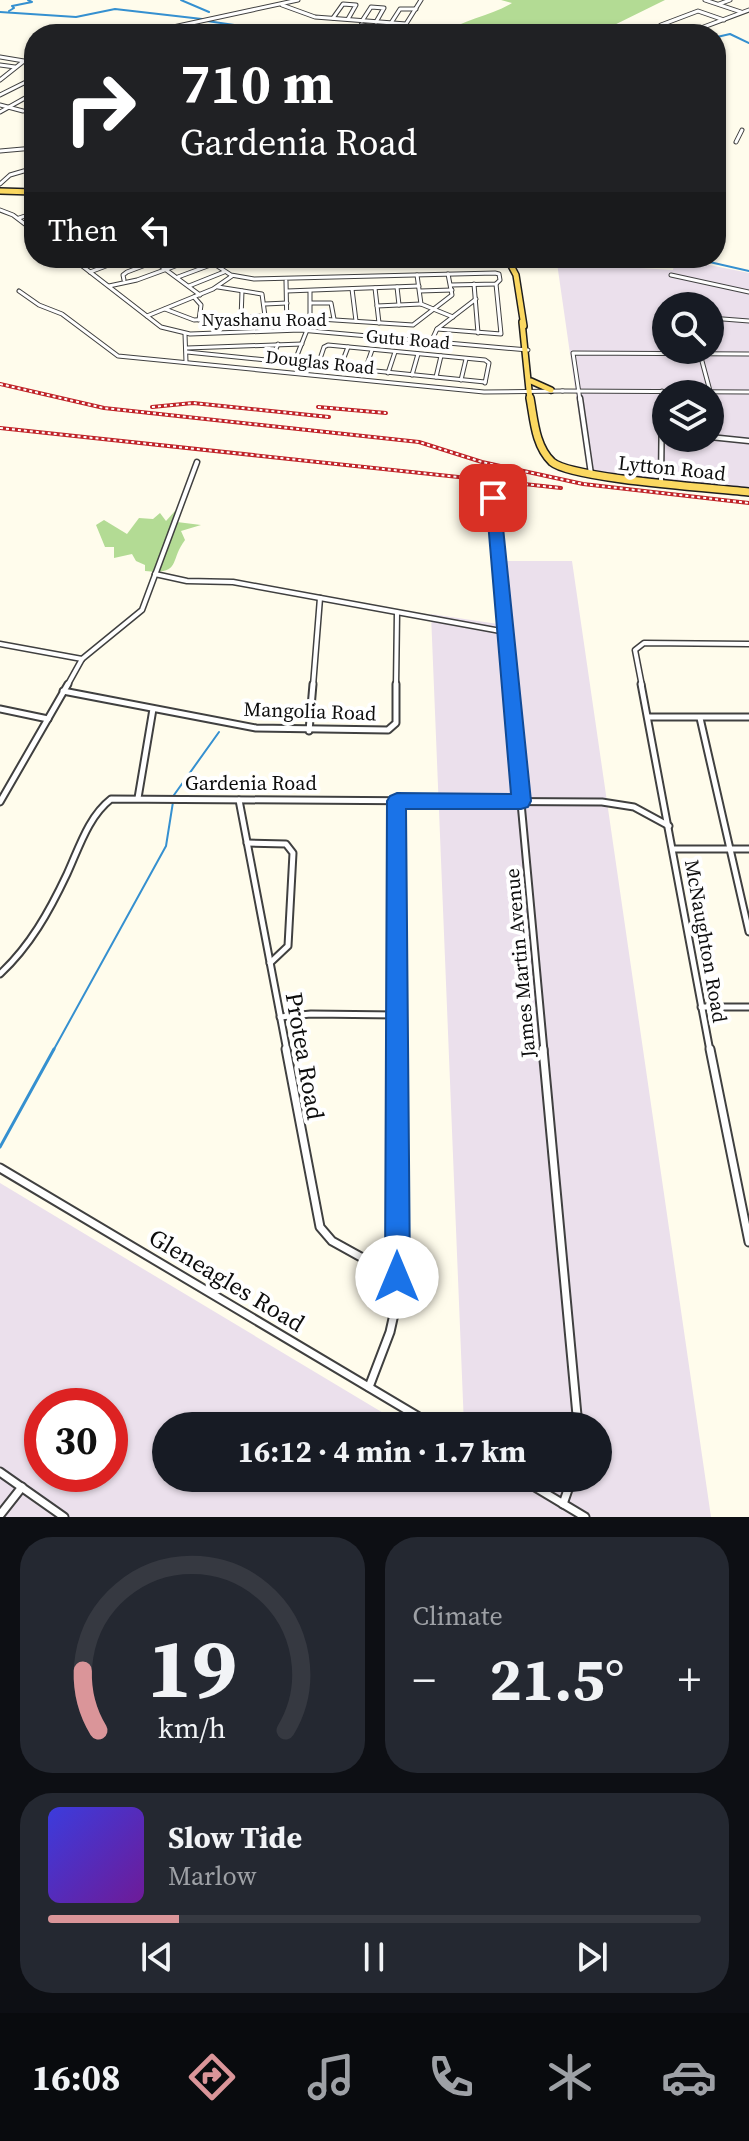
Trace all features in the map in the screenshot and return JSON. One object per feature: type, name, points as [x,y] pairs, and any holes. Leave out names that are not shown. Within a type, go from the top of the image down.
[{"type":"main road","points":[[0,191],[24,192]]},
{"type":"main road","points":[[512,268],[516,275],[530,391]]},
{"type":"main road","points":[[526,350],[530,391]]},
{"type":"main road","points":[[531,381],[551,390]]},
{"type":"main road","name":"Lytton Road","points":[[530,391],[544,455],[565,469],[591,475],[749,492]]},
{"type":"street","points":[[188,24],[298,0]]},
{"type":"street","points":[[340,0],[343,4],[356,6],[348,20]]},
{"type":"street","points":[[362,22],[409,23],[421,0]]},
{"type":"street","points":[[705,0],[742,13]]},
{"type":"street","points":[[718,5],[730,0]]},
{"type":"street","points":[[281,4],[304,15],[371,24]]},
{"type":"street","points":[[332,19],[343,4]]},
{"type":"street","points":[[362,22],[370,7],[384,8],[376,22]]},
{"type":"street","points":[[391,23],[400,9],[416,9]]},
{"type":"street","points":[[713,24],[749,10]]},
{"type":"street","points":[[669,24],[698,11],[724,20]]},
{"type":"street","points":[[0,57],[24,61],[0,80]]},
{"type":"street","points":[[0,65],[16,67]]},
{"type":"street","points":[[0,72],[9,73]]},
{"type":"street","points":[[0,95],[24,83]]},
{"type":"street","points":[[0,112],[24,98]]},
{"type":"street","points":[[0,105],[23,111]]},
{"type":"street","points":[[736,142],[740,129],[749,132]]},
{"type":"street","points":[[0,151],[24,149]]},
{"type":"street","points":[[0,184],[10,175],[24,171]]},
{"type":"street","points":[[0,210],[24,223]]},
{"type":"street","points":[[18,218],[24,216]]},
{"type":"street","name":"Nyashanu Road","points":[[84,268],[164,329],[188,334],[307,330],[526,350]]},
{"type":"street","points":[[89,272],[100,268]]},
{"type":"street","points":[[123,281],[125,273],[139,268]]},
{"type":"street","points":[[163,268],[200,295]]},
{"type":"street","points":[[108,286],[135,281],[171,268]]},
{"type":"street","points":[[177,278],[203,268]]},
{"type":"street","points":[[220,268],[232,276],[286,281],[497,273],[500,280],[496,284],[419,289],[287,291]]},
{"type":"street","points":[[189,286],[225,271]]},
{"type":"street","points":[[288,317],[413,325],[450,297],[452,287],[448,274]]},
{"type":"street","points":[[417,275],[421,304]]},
{"type":"street","points":[[671,275],[749,292]]},
{"type":"street","points":[[147,316],[218,287],[232,276]]},
{"type":"street","points":[[335,279],[336,290]]},
{"type":"street","points":[[286,281],[287,330]]},
{"type":"street","points":[[474,284],[478,333]]},
{"type":"street","points":[[437,329],[500,334],[496,284]]},
{"type":"street","points":[[165,309],[177,316],[196,320],[264,317],[262,294],[218,287]]},
{"type":"street","points":[[397,287],[399,305]]},
{"type":"street","points":[[375,288],[379,323]]},
{"type":"street","points":[[352,289],[356,321]]},
{"type":"street","name":"Douglas Road","points":[[19,291],[39,305],[59,312],[118,356],[484,392],[652,391]]},
{"type":"street","points":[[241,319],[242,291]]},
{"type":"street","points":[[310,291],[310,317]]},
{"type":"street","points":[[186,362],[188,334],[201,305],[194,297]]},
{"type":"street","points":[[431,342],[437,329],[476,299]]},
{"type":"street","points":[[265,304],[287,303]]},
{"type":"street","points":[[311,303],[331,303],[334,319]]},
{"type":"street","points":[[377,306],[421,304],[453,317]]},
{"type":"street","points":[[724,319],[749,321]]},
{"type":"street","points":[[341,333],[347,321]]},
{"type":"street","points":[[294,363],[307,330]]},
{"type":"street","points":[[360,348],[364,336]]},
{"type":"street","points":[[271,361],[278,344]]},
{"type":"street","points":[[187,350],[302,344]]},
{"type":"street","points":[[453,357],[457,344]]},
{"type":"street","name":"Gutu Road","points":[[318,365],[324,347],[328,345],[485,360],[489,363],[485,382]]},
{"type":"street","points":[[340,368],[348,347]]},
{"type":"street","points":[[187,350],[485,382],[484,392]]},
{"type":"street","points":[[365,370],[372,350]]},
{"type":"street","points":[[388,373],[395,352]]},
{"type":"street","points":[[591,475],[573,353],[652,352]]},
{"type":"street","points":[[724,352],[749,354]]},
{"type":"street","points":[[412,375],[418,354]]},
{"type":"street","points":[[436,377],[441,356]]},
{"type":"street","points":[[461,380],[466,359]]},
{"type":"street","name":"Douglas Road","points":[[530,391],[563,391]]},
{"type":"street","name":"Douglas Road","points":[[724,391],[749,392]]},
{"type":"street","points":[[724,438],[749,441]]},
{"type":"street","points":[[661,483],[663,452]]},
{"type":"street","points":[[0,802],[82,659],[140,613],[197,462]]},
{"type":"street","name":"James Martin Avenue","points":[[493,498],[577,1412]]},
{"type":"street","points":[[155,574],[187,581],[233,582],[506,632]]},
{"type":"street","points":[[309,731],[320,598]]},
{"type":"street","name":"Mangolia Road","points":[[63,691],[256,728],[382,731],[394,728],[397,613]]},
{"type":"street","points":[[0,644],[82,659]]},
{"type":"street","name":"McNaughton Road","points":[[749,644],[637,645],[635,650],[701,1007],[745,1204],[749,1242]]},
{"type":"street","points":[[0,709],[48,719]]},
{"type":"street","points":[[138,798],[153,709]]},
{"type":"street","points":[[648,717],[749,717]]},
{"type":"street","points":[[700,718],[730,849],[745,899],[749,932]]},
{"type":"street","name":"Gardenia Road","points":[[0,974],[15,960],[45,915],[100,806],[111,799],[602,802],[634,807],[669,826]]},
{"type":"street","name":"Protea Road","points":[[239,800],[320,1227],[332,1241],[397,1277]]},
{"type":"street","points":[[369,1387],[395,1316],[397,1277],[397,801]]},
{"type":"street","points":[[247,843],[286,844],[293,853],[288,946],[270,963]]},
{"type":"street","points":[[673,849],[749,849]]},
{"type":"street","points":[[701,1007],[749,1007]]},
{"type":"street","points":[[280,1017],[311,1014],[397,1015]]},
{"type":"street","name":"Gleneagles Road","points":[[0,1168],[411,1412]]},
{"type":"street","points":[[0,1472],[64,1517]]},
{"type":"street","points":[[0,1515],[22,1487]]},
{"type":"street","points":[[543,1492],[585,1517]]},
{"type":"street","points":[[563,1504],[567,1492]]},
{"type":"shaded area","points":[[558,268],[724,268],[749,273],[749,488],[587,472]]},
{"type":"shaded area","points":[[495,561],[572,561],[711,1517],[0,1517],[0,1183],[382,1412],[152,1412],[152,1492],[612,1492],[612,1412],[463,1412],[431,614],[498,624]]},
{"type":"green space","points":[[501,0],[665,0],[616,24],[462,24],[512,3]]},
{"type":"green space","points":[[175,511],[177,522],[201,525],[181,531],[185,540],[173,565],[165,571],[145,571],[145,565],[136,561],[132,554],[114,558],[114,547],[105,547],[96,525],[104,520],[127,534],[139,518],[153,519],[160,513],[166,521]]},
{"type":"waterway","points":[[9,11],[14,8],[12,6],[32,2],[28,0]]},
{"type":"waterway","points":[[181,0],[209,12]]},
{"type":"waterway","points":[[0,12],[76,17],[115,9],[202,19]]},
{"type":"waterway","points":[[207,21],[228,24]]},
{"type":"waterway","points":[[726,35],[749,43]]},
{"type":"waterway","points":[[726,266],[749,271]]},
{"type":"waterway","points":[[174,795],[219,732]]},
{"type":"waterway","points":[[53,1051],[166,846],[173,802]]},
{"type":"waterway","points":[[0,1147],[54,1049]]},
{"type":"railway","points":[[0,384],[104,408],[419,442],[482,462],[583,484],[749,503]]},
{"type":"railway","points":[[152,407],[193,403],[329,417]]},
{"type":"railway","points":[[318,407],[386,413]]},
{"type":"railway","points":[[0,428],[561,488]]},
{"type":"route","points":[[397,1277],[397,801],[521,801],[493,498]]}]
